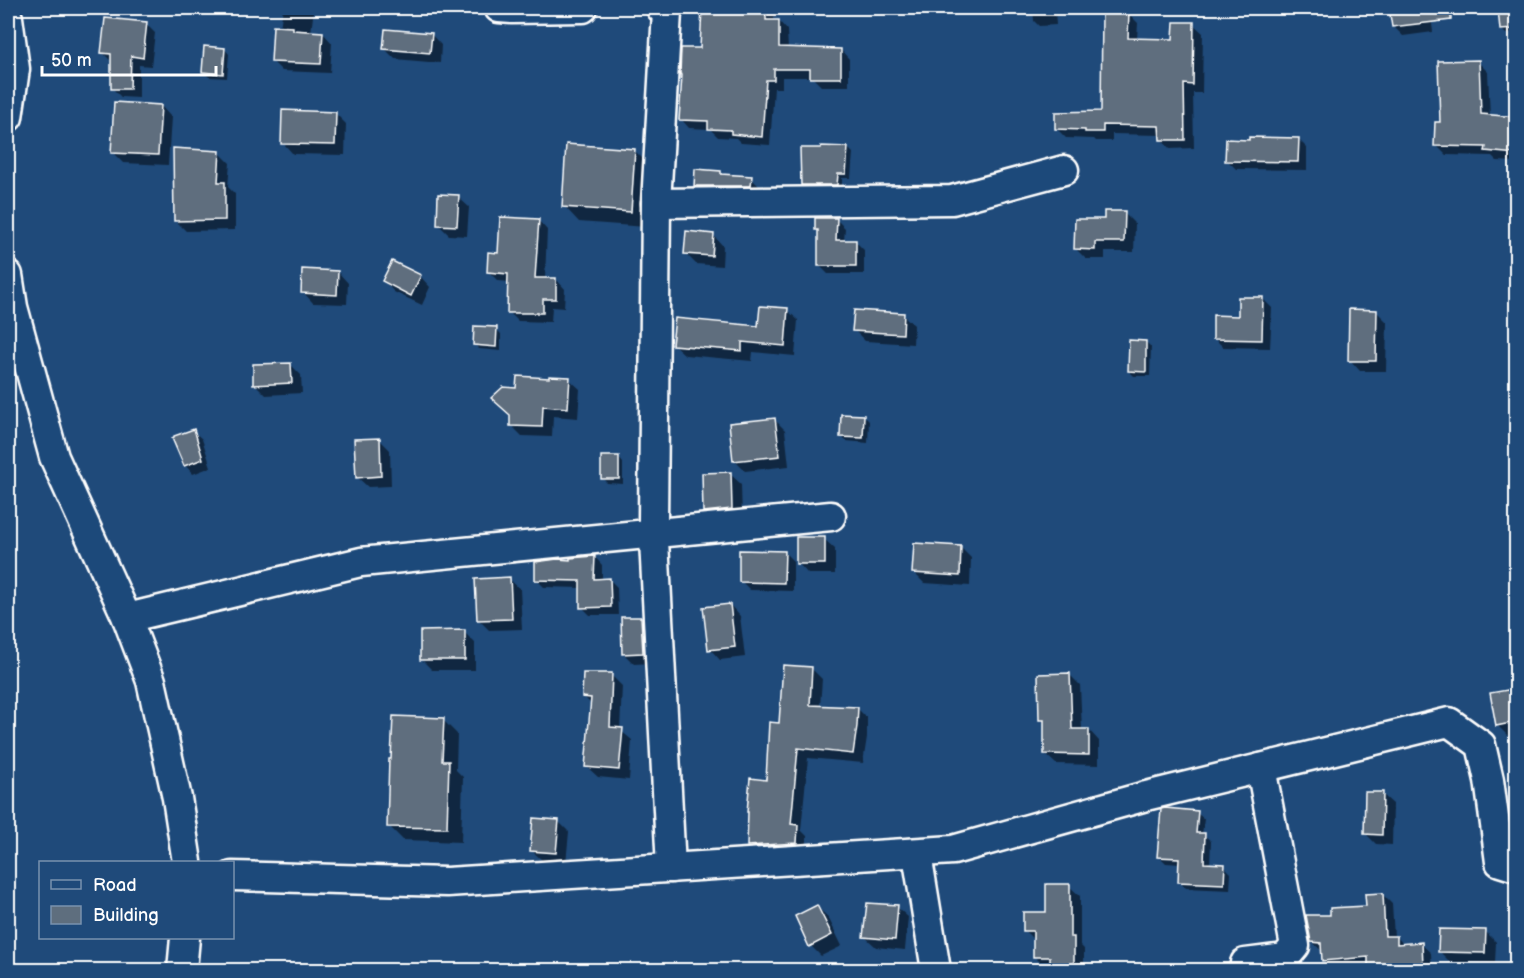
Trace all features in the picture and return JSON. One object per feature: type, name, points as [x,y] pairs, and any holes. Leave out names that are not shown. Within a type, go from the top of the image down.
[{"type":"street","points":[[508,8],[584,8]]},
{"type":"street","points":[[661,8],[667,12],[656,203],[654,533],[671,868]]},
{"type":"street","points":[[8,18],[15,69],[8,117]]},
{"type":"street","points":[[656,203],[952,200],[1064,170]]},
{"type":"street","points":[[8,275],[13,307],[54,457],[127,618],[151,681],[177,798],[187,861]]},
{"type":"street","points":[[127,618],[361,562],[831,516]]},
{"type":"street","points":[[234,876],[447,882],[953,850],[1146,796],[1449,722],[1481,745],[1489,780],[1500,862],[1516,867]]},
{"type":"street","points":[[1245,963],[1285,958],[1294,946],[1261,768]]},
{"type":"street","points":[[917,854],[936,970]]},
{"type":"street","points":[[182,970],[185,939]]},
{"type":"building","points":[[702,8],[766,8],[766,20],[779,20],[779,47],[841,49],[841,78],[810,78],[810,69],[774,69],[774,80],[766,80],[762,137],[731,134],[731,130],[708,129],[708,121],[679,120],[681,48],[700,48]]},
{"type":"building","points":[[1389,8],[1451,8],[1451,20],[1392,27]]},
{"type":"building","points":[[1516,8],[1516,29],[1500,30],[1498,9]]},
{"type":"building","points":[[1102,11],[1129,12],[1128,38],[1173,39],[1174,22],[1194,22],[1193,85],[1184,84],[1185,140],[1160,140],[1159,126],[1103,125],[1103,132],[1055,129],[1055,112],[1101,111]]},
{"type":"building","points":[[105,18],[147,22],[143,58],[131,56],[130,89],[111,89],[111,54],[101,53]]},
{"type":"building","points":[[273,26],[323,32],[321,64],[271,62]]},
{"type":"building","points":[[385,29],[432,33],[430,53],[383,49]]},
{"type":"building","points":[[204,46],[225,48],[223,74],[202,72]]},
{"type":"building","points":[[1479,60],[1481,114],[1516,117],[1516,154],[1485,151],[1486,147],[1434,146],[1435,122],[1440,122],[1438,61]]},
{"type":"building","points":[[114,102],[161,105],[158,155],[111,153]]},
{"type":"building","points":[[282,110],[336,112],[335,145],[281,144]]},
{"type":"building","points":[[1249,137],[1299,138],[1298,162],[1225,161],[1226,139],[1249,140]]},
{"type":"building","points":[[566,144],[635,149],[631,212],[562,207]]},
{"type":"building","points":[[821,146],[848,147],[846,174],[838,174],[837,185],[801,185],[800,148],[821,148]]},
{"type":"building","points":[[173,148],[220,151],[218,182],[225,182],[225,220],[174,221]]},
{"type":"building","points":[[695,169],[752,176],[751,186],[694,186]]},
{"type":"building","points":[[438,194],[459,195],[457,226],[437,225]]},
{"type":"building","points":[[1104,211],[1125,211],[1124,242],[1095,242],[1095,250],[1074,249],[1075,219],[1104,219]]},
{"type":"building","points":[[500,217],[539,219],[535,278],[556,278],[556,299],[543,299],[543,313],[507,313],[508,274],[487,272],[488,252],[498,253]]},
{"type":"building","points":[[815,218],[837,218],[836,240],[856,240],[856,266],[818,266],[818,230],[815,230]]},
{"type":"building","points":[[686,231],[714,234],[712,256],[684,254]]},
{"type":"building","points":[[392,261],[421,275],[411,296],[382,281]]},
{"type":"building","points":[[302,269],[338,271],[337,295],[301,293]]},
{"type":"building","points":[[1238,297],[1263,297],[1262,340],[1213,339],[1213,315],[1238,316]]},
{"type":"building","points":[[760,306],[788,308],[785,346],[742,342],[742,351],[672,345],[675,318],[758,326]]},
{"type":"building","points":[[1349,309],[1377,310],[1376,361],[1348,361]]},
{"type":"building","points":[[854,310],[904,313],[903,334],[852,331]]},
{"type":"building","points":[[474,326],[497,327],[496,347],[473,345]]},
{"type":"building","points":[[1129,340],[1146,341],[1146,372],[1128,371]]},
{"type":"building","points":[[291,363],[292,383],[253,385],[253,364]]},
{"type":"building","points":[[517,376],[570,377],[568,408],[543,406],[542,427],[510,426],[510,415],[491,398],[503,387],[516,388]]},
{"type":"building","points":[[841,414],[864,415],[863,438],[840,437]]},
{"type":"building","points":[[775,418],[780,456],[733,461],[729,423]]},
{"type":"building","points":[[194,429],[203,459],[184,466],[172,438]]},
{"type":"building","points":[[380,438],[381,476],[356,478],[354,439]]},
{"type":"building","points":[[601,456],[619,456],[619,479],[601,479]]},
{"type":"building","points":[[731,472],[732,509],[703,512],[702,473]]},
{"type":"building","points":[[796,537],[825,537],[825,564],[796,564]]},
{"type":"building","points":[[914,543],[961,546],[960,576],[912,573]]},
{"type":"building","points":[[739,550],[785,551],[784,583],[739,582]]},
{"type":"building","points":[[595,556],[594,579],[610,578],[611,607],[580,608],[580,581],[535,580],[535,562]]},
{"type":"building","points":[[510,577],[512,619],[477,620],[475,579]]},
{"type":"building","points":[[730,604],[735,647],[708,650],[703,607]]},
{"type":"building","points":[[621,617],[641,617],[643,653],[622,654]]},
{"type":"building","points":[[465,630],[465,660],[420,660],[420,631]]},
{"type":"building","points":[[783,665],[812,667],[810,705],[858,707],[853,754],[798,748],[791,824],[798,825],[797,843],[747,846],[750,778],[766,780],[769,722],[779,723]]},
{"type":"building","points":[[583,673],[612,673],[610,727],[623,728],[619,770],[585,767],[591,698],[582,697]]},
{"type":"building","points":[[1070,673],[1072,729],[1089,729],[1089,755],[1044,754],[1044,720],[1039,720],[1038,674]]},
{"type":"building","points":[[1513,689],[1516,722],[1496,726],[1490,693]]},
{"type":"building","points":[[393,716],[444,718],[442,761],[449,761],[447,828],[387,827]]},
{"type":"building","points":[[1365,792],[1383,792],[1382,835],[1364,834]]},
{"type":"building","points":[[1161,809],[1198,811],[1196,833],[1205,833],[1204,863],[1225,864],[1224,884],[1178,882],[1179,858],[1157,857]]},
{"type":"building","points":[[533,818],[559,820],[556,853],[530,851]]},
{"type":"building","points":[[1046,884],[1070,884],[1070,937],[1074,937],[1074,970],[1050,970],[1050,957],[1033,957],[1033,931],[1023,931],[1023,912],[1046,912]]},
{"type":"building","points":[[1383,893],[1385,936],[1397,936],[1397,944],[1422,942],[1423,967],[1368,968],[1368,957],[1322,961],[1321,943],[1311,942],[1306,915],[1330,915],[1330,908],[1366,906],[1365,894]]},
{"type":"building","points":[[867,903],[898,905],[895,940],[863,937]]},
{"type":"building","points":[[817,905],[832,935],[809,947],[795,916]]},
{"type":"building","points":[[1439,929],[1486,930],[1485,953],[1438,952]]}]
